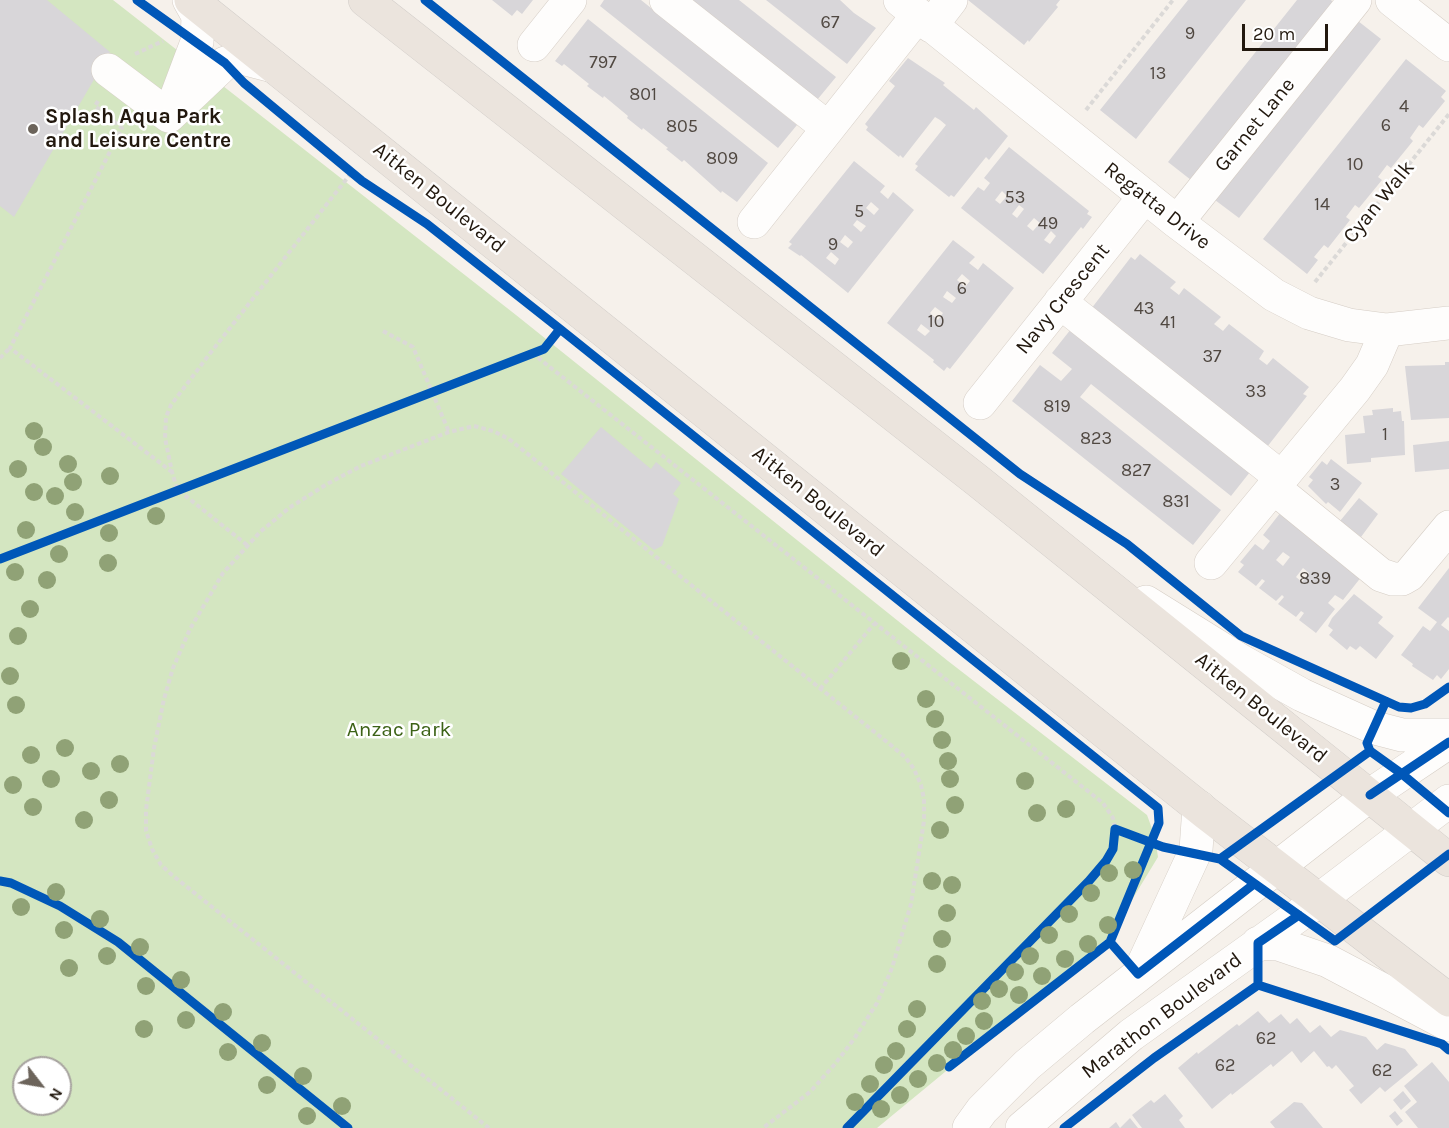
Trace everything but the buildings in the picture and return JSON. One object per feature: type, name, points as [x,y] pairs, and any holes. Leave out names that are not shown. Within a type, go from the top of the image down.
[{"type":"main road","name":"Aitken Boulevard","points":[[190,0],[1199,807],[1449,1000]]},
{"type":"main road","name":"Aitken Boulevard","points":[[365,0],[1070,555],[1449,860]]},
{"type":"street","points":[[169,116],[190,37],[198,16],[190,0]]},
{"type":"street","points":[[534,45],[570,0]]},
{"type":"street","points":[[666,0],[828,128]]},
{"type":"street","points":[[754,222],[916,13],[951,0]]},
{"type":"street","name":"Garnet Lane","points":[[1177,222],[1354,0]]},
{"type":"street","points":[[1392,0],[1449,45]]},
{"type":"street","name":"Regatta Drive","points":[[916,13],[1177,222],[1274,296],[1309,313],[1339,322],[1387,330],[1449,323]]},
{"type":"street","points":[[169,116],[225,63],[242,58],[273,66]]},
{"type":"street","points":[[111,72],[169,116]]},
{"type":"street","name":"Navy Crescent","points":[[980,403],[1145,196]]},
{"type":"street","points":[[1060,302],[1278,483],[1381,574],[1393,579],[1402,579],[1409,575],[1449,527]]},
{"type":"street","points":[[1211,563],[1355,389],[1372,365],[1387,330]]},
{"type":"street","points":[[1070,555],[1241,661],[1302,695],[1375,728],[1402,735],[1449,735]]},
{"type":"street","points":[[969,1128],[982,1110],[1027,1065],[1138,974],[1370,795],[1449,742]]},
{"type":"street","name":"Marathon Boulevard","points":[[1022,1128],[1131,1035],[1319,900],[1449,801]]},
{"type":"street","points":[[1138,974],[1196,850],[1199,807]]},
{"type":"street","points":[[1258,943],[1278,944],[1328,961],[1449,1025]]},
{"type":"path","points":[[1081,117],[1173,0]]},
{"type":"path","points":[[0,358],[10,348],[122,128],[95,106],[111,72],[124,58],[190,37]]},
{"type":"path","points":[[343,165],[362,181]]},
{"type":"path","points":[[248,545],[177,489],[165,438],[166,417],[171,405],[352,172]]},
{"type":"path","points":[[383,332],[413,346],[449,432]]},
{"type":"path","points":[[10,348],[172,472]]},
{"type":"path","points":[[522,357],[544,349]]},
{"type":"path","points":[[532,353],[1103,803],[1113,818],[1118,833]]},
{"type":"path","points":[[421,397],[442,389]]},
{"type":"path","points":[[489,1128],[172,875],[161,864],[152,849],[146,831],[146,810],[154,748],[173,668],[190,629],[223,573],[260,532],[289,508],[327,484],[361,466],[449,432],[474,426],[493,431],[509,439],[906,758],[921,785],[924,799],[924,821],[911,904],[892,968],[877,1003],[854,1039],[810,1092],[763,1128]]},
{"type":"path","points":[[166,493],[189,485]]},
{"type":"path","points":[[820,689],[874,624]]},
{"type":"green space","name":"Anzac Park","points":[[0,0],[113,0],[516,315],[948,661],[1147,815],[1155,837],[1158,857],[1110,936],[877,1128],[0,1128]]},
{"type":"cycle path","points":[[137,0],[225,63],[244,83],[362,181],[427,224],[1158,808],[1159,823],[1110,942],[949,1067]]},
{"type":"cycle path","points":[[425,0],[1020,474],[1127,544],[1241,636],[1399,707],[1411,708],[1425,704],[1449,687]]},
{"type":"cycle path","points":[[0,559],[544,349],[560,329]]},
{"type":"cycle path","points":[[1386,701],[1367,743],[1370,751],[1449,813]]},
{"type":"cycle path","points":[[1370,795],[1449,742]]},
{"type":"cycle path","points":[[847,1128],[1089,881],[1113,849],[1115,829],[1163,847],[1220,859],[1370,751]]},
{"type":"cycle path","points":[[1220,859],[1335,941],[1449,854]]},
{"type":"cycle path","points":[[0,881],[11,883],[60,906],[118,942],[348,1128]]},
{"type":"cycle path","points":[[1110,942],[1138,974],[1254,884]]},
{"type":"cycle path","points":[[1258,985],[1258,943],[1299,915]]},
{"type":"cycle path","points":[[1064,1128],[1154,1058],[1258,985],[1442,1044],[1449,1050]]},
{"type":"place","name":"Splash Aqua Park and Leisure Centre","points":[[33,129]]}]
